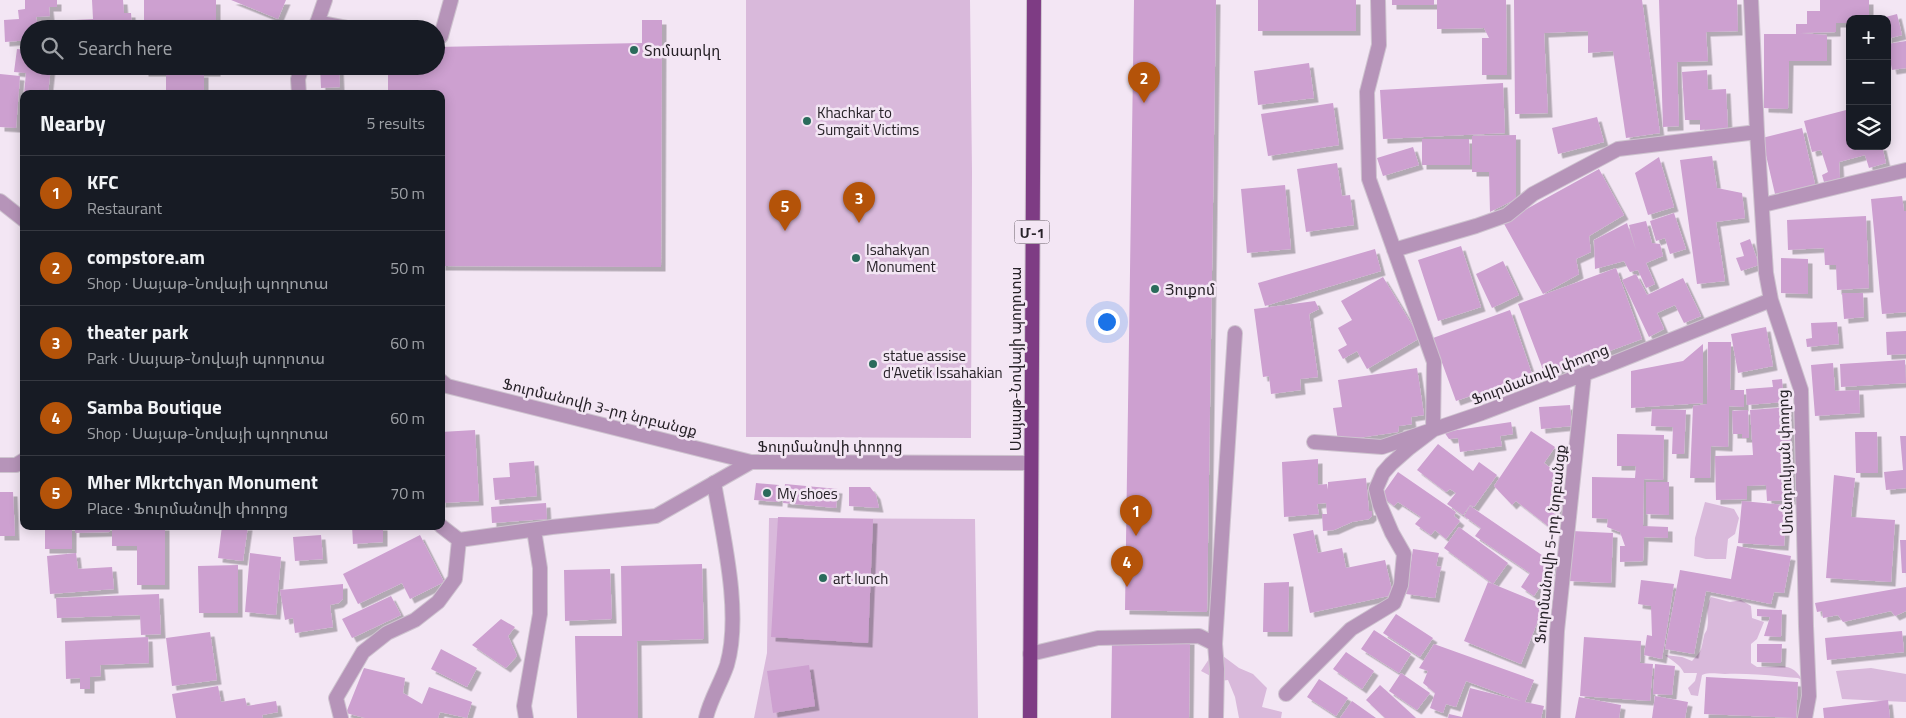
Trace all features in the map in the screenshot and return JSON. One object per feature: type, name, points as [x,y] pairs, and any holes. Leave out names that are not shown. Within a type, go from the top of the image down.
[{"type":"highway","name":"Սայաթ-Նովայի պողոտա","points":[[1030,718],[1034,0]]},
{"type":"street","points":[[318,20],[325,0]]},
{"type":"street","points":[[445,22],[451,0]]},
{"type":"street","points":[[1286,694],[1351,629],[1394,603],[1400,585],[1404,554],[1392,533],[1380,505],[1376,489],[1383,473],[1391,464],[1408,448],[1433,430],[1434,362],[1369,179],[1367,92],[1379,45],[1378,0]]},
{"type":"street","name":"Սունդուկյան փողոց","points":[[1752,0],[1757,132],[1766,273],[1771,300],[1802,390],[1806,626],[1810,696],[1805,718]]},
{"type":"street","points":[[299,75],[299,90]]},
{"type":"street","points":[[1394,250],[1507,215],[1533,194],[1618,149],[1757,132]]},
{"type":"street","points":[[1763,205],[1906,170]]},
{"type":"street","points":[[0,201],[20,217]]},
{"type":"street","name":"Ֆուրմանովի փողոց","points":[[1314,442],[1382,447],[1584,374],[1771,300]]},
{"type":"street","points":[[1216,718],[1217,669],[1215,644],[1235,333]]},
{"type":"street","name":"Ֆուրմանովի 5-րդ նրբանցք","points":[[1553,718],[1557,631],[1584,374]]},
{"type":"street","name":"Ֆուրմանովի 3-րդ նրբանցք","points":[[445,385],[752,462]]},
{"type":"street","points":[[0,465],[16,465],[20,462]]},
{"type":"street","name":"Ֆուրմանովի փողոց","points":[[459,540],[656,516],[752,462],[1030,463]]},
{"type":"street","points":[[706,718],[727,664],[733,629],[728,567],[714,483]]},
{"type":"street","points":[[341,718],[336,698],[363,652],[387,633],[415,620],[438,602],[455,579],[459,540],[445,529]]},
{"type":"street","points":[[526,718],[524,706],[540,614],[540,568],[534,530]]},
{"type":"street","points":[[1030,654],[1098,638],[1199,636],[1215,644]]},
{"type":"shaded area","points":[[746,0],[970,0],[972,172],[971,438],[746,437]]},
{"type":"shaded area","points":[[1705,502],[1734,509],[1739,518],[1735,534],[1728,539],[1726,559],[1706,559],[1694,556],[1695,538]]},
{"type":"shaded area","points":[[769,518],[975,519],[978,718],[754,718],[767,653]]},
{"type":"shaded area","points":[[1711,597],[1730,602],[1741,600],[1751,606],[1752,618],[1764,622],[1757,639],[1751,644],[1751,663],[1757,667],[1788,667],[1798,674],[1802,680],[1762,675],[1708,674],[1702,675],[1698,696],[1691,695],[1688,688],[1695,681],[1697,673],[1684,673],[1678,665],[1665,655],[1682,657],[1692,661],[1698,654],[1707,630],[1708,606]]},
{"type":"shaded area","points":[[1215,650],[1239,668],[1253,674],[1267,688],[1262,707],[1282,712],[1281,718],[1239,718],[1235,697],[1228,680],[1220,681],[1201,671]]},
{"type":"shaded area","points":[[1871,668],[1906,674],[1906,702],[1842,699],[1836,671]]},
{"type":"building","points":[[25,0],[57,0],[57,7],[49,7],[50,16],[36,17],[37,20],[20,20],[20,41],[5,42],[4,20],[19,19],[18,10],[25,9]]},
{"type":"building","points":[[92,0],[123,0],[124,13],[131,13],[132,20],[74,20],[93,19]]},
{"type":"building","points":[[144,0],[216,0],[216,20],[144,20]]},
{"type":"building","points":[[231,0],[286,0],[278,19]]},
{"type":"building","points":[[1134,0],[1216,0],[1207,612],[1125,610]]},
{"type":"building","points":[[1258,0],[1356,0],[1356,31],[1258,31]]},
{"type":"building","points":[[1392,0],[1434,0],[1434,5],[1392,5]]},
{"type":"building","points":[[1437,0],[1506,0],[1507,75],[1482,75],[1482,38],[1489,38],[1484,28],[1437,29]]},
{"type":"building","points":[[1514,0],[1642,0],[1660,133],[1626,138],[1613,51],[1588,53],[1588,31],[1544,33],[1548,113],[1515,114]]},
{"type":"building","points":[[1659,0],[1737,0],[1738,31],[1706,32],[1708,61],[1677,62],[1679,126],[1663,127]]},
{"type":"building","points":[[1820,0],[1869,0],[1869,15],[1846,15],[1846,23],[1836,23],[1836,32],[1800,33],[1827,35],[1827,61],[1789,61],[1788,109],[1764,108],[1764,34],[1796,34],[1796,24],[1807,24],[1807,11],[1820,11]]},
{"type":"building","points":[[1897,14],[1902,35],[1891,38],[1891,16]]},
{"type":"building","points":[[642,20],[662,20],[661,267],[445,266],[445,90],[388,90],[388,75],[445,75],[445,47],[642,43]]},
{"type":"building","points":[[1906,41],[1906,68],[1892,70],[1891,43]]},
{"type":"building","points":[[17,49],[20,49],[20,72],[14,72]]},
{"type":"building","points":[[1309,63],[1314,98],[1258,105],[1254,71]]},
{"type":"building","points":[[1707,70],[1708,90],[1726,89],[1728,128],[1700,130],[1700,120],[1685,120],[1682,72]]},
{"type":"building","points":[[0,74],[20,76],[16,128],[0,127]]},
{"type":"building","points":[[26,75],[50,75],[48,90],[24,90]]},
{"type":"building","points":[[166,75],[204,75],[204,90],[166,90]]},
{"type":"building","points":[[320,75],[339,75],[340,87],[321,88]]},
{"type":"building","points":[[1503,83],[1505,133],[1383,139],[1380,90]]},
{"type":"building","points":[[1333,103],[1339,145],[1268,156],[1261,114]]},
{"type":"building","points":[[1846,110],[1846,150],[1883,150],[1886,163],[1869,168],[1865,155],[1839,162],[1840,178],[1824,182],[1822,175],[1828,172],[1821,150],[1812,152],[1804,121]]},
{"type":"building","points":[[1597,117],[1604,142],[1558,154],[1552,128]]},
{"type":"building","points":[[1802,128],[1815,184],[1775,194],[1762,138]]},
{"type":"building","points":[[1516,135],[1516,199],[1490,212],[1489,172],[1472,172],[1472,136]]},
{"type":"building","points":[[1422,139],[1469,139],[1470,165],[1422,165]]},
{"type":"building","points":[[1413,147],[1419,165],[1383,176],[1377,158]]},
{"type":"building","points":[[1712,156],[1717,188],[1742,193],[1745,218],[1716,222],[1725,281],[1697,284],[1680,160]]},
{"type":"building","points":[[1659,157],[1674,207],[1648,215],[1635,173]]},
{"type":"building","points":[[1337,163],[1342,196],[1350,195],[1354,225],[1306,232],[1297,169]]},
{"type":"building","points":[[1599,169],[1624,215],[1589,236],[1591,252],[1576,259],[1579,274],[1543,294],[1503,222]]},
{"type":"building","points":[[1285,185],[1291,249],[1247,253],[1241,189]]},
{"type":"building","points":[[1902,196],[1904,211],[1906,211],[1906,312],[1882,314],[1871,199]]},
{"type":"building","points":[[1674,213],[1686,249],[1670,254],[1665,238],[1656,241],[1650,221]]},
{"type":"building","points":[[1866,216],[1869,288],[1837,290],[1836,265],[1825,265],[1824,248],[1788,250],[1787,220]]},
{"type":"building","points":[[1646,221],[1652,243],[1660,244],[1663,256],[1646,263],[1655,284],[1646,288],[1638,270],[1630,272],[1624,261],[1595,269],[1594,240],[1627,223],[1636,250],[1629,225]]},
{"type":"building","points":[[1750,239],[1759,265],[1741,271],[1736,258],[1744,256],[1740,243]]},
{"type":"building","points":[[1461,246],[1481,307],[1438,321],[1418,260]]},
{"type":"building","points":[[1375,249],[1381,271],[1265,306],[1258,283]]},
{"type":"building","points":[[1781,258],[1808,259],[1808,294],[1781,293]]},
{"type":"building","points":[[1503,261],[1519,295],[1492,308],[1476,274]]},
{"type":"building","points":[[1616,268],[1642,339],[1545,375],[1518,304]]},
{"type":"building","points":[[1636,274],[1647,295],[1683,278],[1701,316],[1684,323],[1675,305],[1657,313],[1664,329],[1649,337],[1622,280]]},
{"type":"building","points":[[1383,277],[1420,338],[1367,369],[1357,351],[1343,359],[1338,350],[1347,345],[1338,328],[1352,320],[1341,301]]},
{"type":"building","points":[[1842,293],[1863,293],[1864,317],[1844,319]]},
{"type":"building","points":[[1315,301],[1319,309],[1309,314],[1318,377],[1300,379],[1301,390],[1271,394],[1269,376],[1263,377],[1254,309]]},
{"type":"building","points":[[1510,310],[1532,374],[1456,401],[1433,338]]},
{"type":"building","points":[[1837,322],[1839,344],[1807,347],[1806,339],[1812,338],[1811,323]]},
{"type":"building","points":[[1766,327],[1773,366],[1738,373],[1731,334]]},
{"type":"building","points":[[1906,331],[1906,354],[1887,355],[1886,332]]},
{"type":"building","points":[[1708,342],[1731,342],[1730,390],[1744,390],[1744,407],[1729,406],[1728,447],[1711,446],[1710,478],[1690,478],[1693,406],[1707,404]]},
{"type":"building","points":[[1703,344],[1703,403],[1631,408],[1631,371],[1683,361]]},
{"type":"building","points":[[1905,360],[1906,383],[1841,387],[1840,364]]},
{"type":"building","points":[[1833,363],[1835,391],[1859,390],[1860,413],[1815,416],[1811,365]]},
{"type":"building","points":[[1417,368],[1424,415],[1411,417],[1412,424],[1399,426],[1398,432],[1338,441],[1333,408],[1342,407],[1338,380]]},
{"type":"building","points":[[1782,379],[1784,402],[1747,405],[1746,389],[1773,387],[1772,380]]},
{"type":"building","points":[[1570,405],[1572,426],[1541,429],[1539,407]]},
{"type":"building","points":[[1789,407],[1794,500],[1767,501],[1766,485],[1747,486],[1747,499],[1716,500],[1715,456],[1753,455],[1750,410]]},
{"type":"building","points":[[1652,409],[1686,410],[1684,454],[1672,454],[1673,427],[1651,426]]},
{"type":"building","points":[[1748,410],[1749,438],[1742,438],[1742,434],[1733,434],[1732,411]]},
{"type":"building","points":[[1511,422],[1513,434],[1500,436],[1502,446],[1460,452],[1458,438],[1449,439],[1444,432]]},
{"type":"building","points":[[475,430],[479,501],[445,503],[445,432]]},
{"type":"building","points":[[1531,431],[1555,447],[1544,463],[1557,473],[1550,481],[1569,494],[1548,526],[1516,501],[1512,505],[1494,486]]},
{"type":"building","points":[[1855,432],[1877,432],[1878,473],[1856,473]]},
{"type":"building","points":[[1617,434],[1664,435],[1663,480],[1644,479],[1643,526],[1668,527],[1668,538],[1644,537],[1643,561],[1620,562],[1620,546],[1625,546],[1620,532],[1607,527],[1608,519],[1592,518],[1592,477],[1635,478],[1636,466],[1617,466]]},
{"type":"building","points":[[1900,436],[1906,436],[1906,488],[1886,490],[1884,472],[1903,470]]},
{"type":"building","points":[[1438,444],[1473,471],[1479,462],[1497,475],[1474,507],[1470,505],[1463,515],[1447,504],[1456,493],[1450,489],[1446,492],[1417,470]]},
{"type":"building","points":[[1318,459],[1318,485],[1327,484],[1328,490],[1328,482],[1366,478],[1369,511],[1372,511],[1372,516],[1369,519],[1352,522],[1334,530],[1323,531],[1322,514],[1327,514],[1326,503],[1317,504],[1319,514],[1284,517],[1282,462]]},
{"type":"building","points":[[534,461],[537,496],[495,500],[493,478],[510,477],[509,463]]},
{"type":"building","points":[[1398,472],[1456,512],[1454,516],[1460,521],[1446,539],[1435,530],[1431,535],[1415,524],[1421,517],[1398,502],[1394,506],[1381,496]]},
{"type":"building","points":[[1834,475],[1855,478],[1851,517],[1895,520],[1891,582],[1826,578]]},
{"type":"building","points":[[1646,482],[1669,482],[1669,515],[1646,514]]},
{"type":"building","name":"My shoes","points":[[756,483],[779,485],[778,502],[754,500]]},
{"type":"building","points":[[785,484],[838,489],[836,508],[783,503]]},
{"type":"building","points":[[849,487],[870,487],[876,495],[879,508],[849,506]]},
{"type":"building","points":[[0,492],[13,492],[15,536],[0,536]]},
{"type":"building","points":[[1742,501],[1787,505],[1784,546],[1738,543]]},
{"type":"building","points":[[546,503],[547,519],[492,523],[491,507]]},
{"type":"building","points":[[1470,506],[1555,564],[1534,596],[1521,587],[1530,573],[1475,536],[1481,528],[1464,516]]},
{"type":"building","name":"art lunch","points":[[778,517],[873,519],[868,643],[771,637]]},
{"type":"building","points":[[1459,527],[1508,563],[1493,584],[1444,548]]},
{"type":"building","points":[[45,530],[72,530],[72,549],[45,549]]},
{"type":"building","points":[[75,530],[110,530],[110,532],[75,533]]},
{"type":"building","points":[[112,530],[165,530],[165,585],[137,585],[137,546],[112,546]]},
{"type":"building","points":[[222,530],[247,530],[243,561],[218,558]]},
{"type":"building","points":[[352,530],[383,530],[383,542],[353,544]]},
{"type":"building","points":[[1313,530],[1318,553],[1342,548],[1346,568],[1385,560],[1393,595],[1310,613],[1293,534]]},
{"type":"building","points":[[1572,531],[1613,533],[1611,583],[1569,581]]},
{"type":"building","points":[[321,535],[323,559],[295,561],[293,537]]},
{"type":"building","points":[[420,535],[444,582],[410,599],[402,583],[358,604],[343,574]]},
{"type":"building","points":[[1900,540],[1906,540],[1906,573],[1902,573]]},
{"type":"building","points":[[1737,546],[1791,556],[1784,593],[1774,592],[1771,604],[1706,591],[1694,654],[1665,649],[1680,570],[1731,579]]},
{"type":"building","points":[[1413,549],[1439,553],[1436,566],[1441,567],[1435,598],[1406,594]]},
{"type":"building","points":[[76,553],[78,569],[112,567],[114,589],[50,594],[47,556]]},
{"type":"building","points":[[250,553],[281,557],[276,615],[245,612]]},
{"type":"building","points":[[702,564],[704,639],[637,641],[638,718],[577,718],[575,636],[622,636],[621,566]]},
{"type":"building","points":[[238,565],[238,613],[199,613],[198,566]]},
{"type":"building","points":[[610,569],[612,619],[565,621],[564,570]]},
{"type":"building","points":[[1641,580],[1674,584],[1662,659],[1644,655],[1647,635],[1652,636],[1651,606],[1638,604]]},
{"type":"building","points":[[1289,582],[1288,632],[1263,632],[1264,583]]},
{"type":"building","points":[[1488,582],[1544,605],[1521,664],[1464,641]]},
{"type":"building","points":[[343,584],[343,599],[339,603],[330,605],[333,627],[295,633],[293,618],[285,620],[280,590]]},
{"type":"building","points":[[1906,587],[1906,611],[1895,616],[1891,611],[1843,622],[1838,615],[1823,618],[1822,611],[1817,612],[1815,603]]},
{"type":"building","points":[[159,594],[161,634],[141,635],[140,615],[57,618],[56,598]]},
{"type":"building","points":[[391,596],[401,615],[352,638],[342,619]]},
{"type":"building","points":[[1757,609],[1782,610],[1781,637],[1764,636],[1770,617],[1757,616]]},
{"type":"building","points":[[1396,614],[1433,638],[1420,657],[1383,633]]},
{"type":"building","points":[[501,619],[515,627],[508,636],[517,656],[506,668],[472,645]]},
{"type":"building","points":[[1374,630],[1411,654],[1399,673],[1361,649]]},
{"type":"building","points":[[1902,631],[1904,652],[1827,660],[1825,638]]},
{"type":"building","points":[[210,632],[217,680],[172,686],[166,638]]},
{"type":"building","points":[[148,637],[149,663],[100,665],[101,676],[90,677],[90,689],[80,689],[80,678],[66,679],[65,641]]},
{"type":"building","points":[[1584,637],[1641,641],[1640,663],[1653,664],[1650,701],[1580,696]]},
{"type":"building","points":[[1112,639],[1190,640],[1189,718],[1111,718]]},
{"type":"building","points":[[1434,644],[1534,680],[1525,702],[1544,706],[1541,718],[1448,718],[1449,714],[1462,717],[1470,688],[1521,701],[1466,681],[1456,707],[1446,704],[1443,713],[1430,708],[1435,693],[1423,683],[1428,671],[1419,668]]},
{"type":"building","points":[[1757,644],[1782,644],[1781,663],[1757,662]]},
{"type":"building","points":[[441,649],[477,668],[467,687],[431,669]]},
{"type":"building","points":[[1346,652],[1374,671],[1362,689],[1333,669]]},
{"type":"building","points":[[1655,664],[1675,666],[1672,695],[1653,694]]},
{"type":"building","points":[[809,665],[815,706],[773,713],[767,671]]},
{"type":"building","points":[[364,668],[405,678],[403,693],[422,704],[429,687],[472,702],[467,718],[440,712],[438,718],[365,718],[346,713]]},
{"type":"building","points":[[1401,673],[1430,693],[1417,710],[1389,691]]},
{"type":"building","points":[[1706,677],[1798,682],[1796,718],[1704,714]]},
{"type":"building","points":[[1319,679],[1348,698],[1336,716],[1307,697]]},
{"type":"building","points":[[1380,685],[1416,718],[1385,718],[1366,700]]},
{"type":"building","points":[[218,686],[221,702],[245,698],[247,706],[276,701],[278,712],[262,715],[263,718],[176,718],[172,694]]},
{"type":"building","points":[[1655,696],[1688,702],[1685,718],[1652,718]]},
{"type":"building","points":[[1579,697],[1621,705],[1619,718],[1575,718]]},
{"type":"building","points":[[1888,700],[1890,718],[1824,718],[1823,708]]},
{"type":"building","points":[[1352,701],[1376,718],[1340,718]]},
{"type":"place","name":"Տոմսարկղ","points":[[634,50]]},
{"type":"place","name":"compstore.am","points":[[1144,103]]},
{"type":"place","name":"Khachkar to Sumgait Victims","points":[[807,121]]},
{"type":"place","name":"theater park","points":[[859,223]]},
{"type":"place","name":"Mher Mkrtchyan Monument","points":[[785,231]]},
{"type":"place","name":"Isahakyan Monument","points":[[856,258]]},
{"type":"place","name":"Յուքոմ","points":[[1155,289]]},
{"type":"place","name":"statue assise d'Avetik Issahakian","points":[[873,364]]},
{"type":"place","name":"My shoes","points":[[767,493]]},
{"type":"place","name":"KFC","points":[[1136,536]]},
{"type":"place","name":"art lunch","points":[[823,578]]},
{"type":"place","name":"Samba Boutique","points":[[1127,587]]}]
